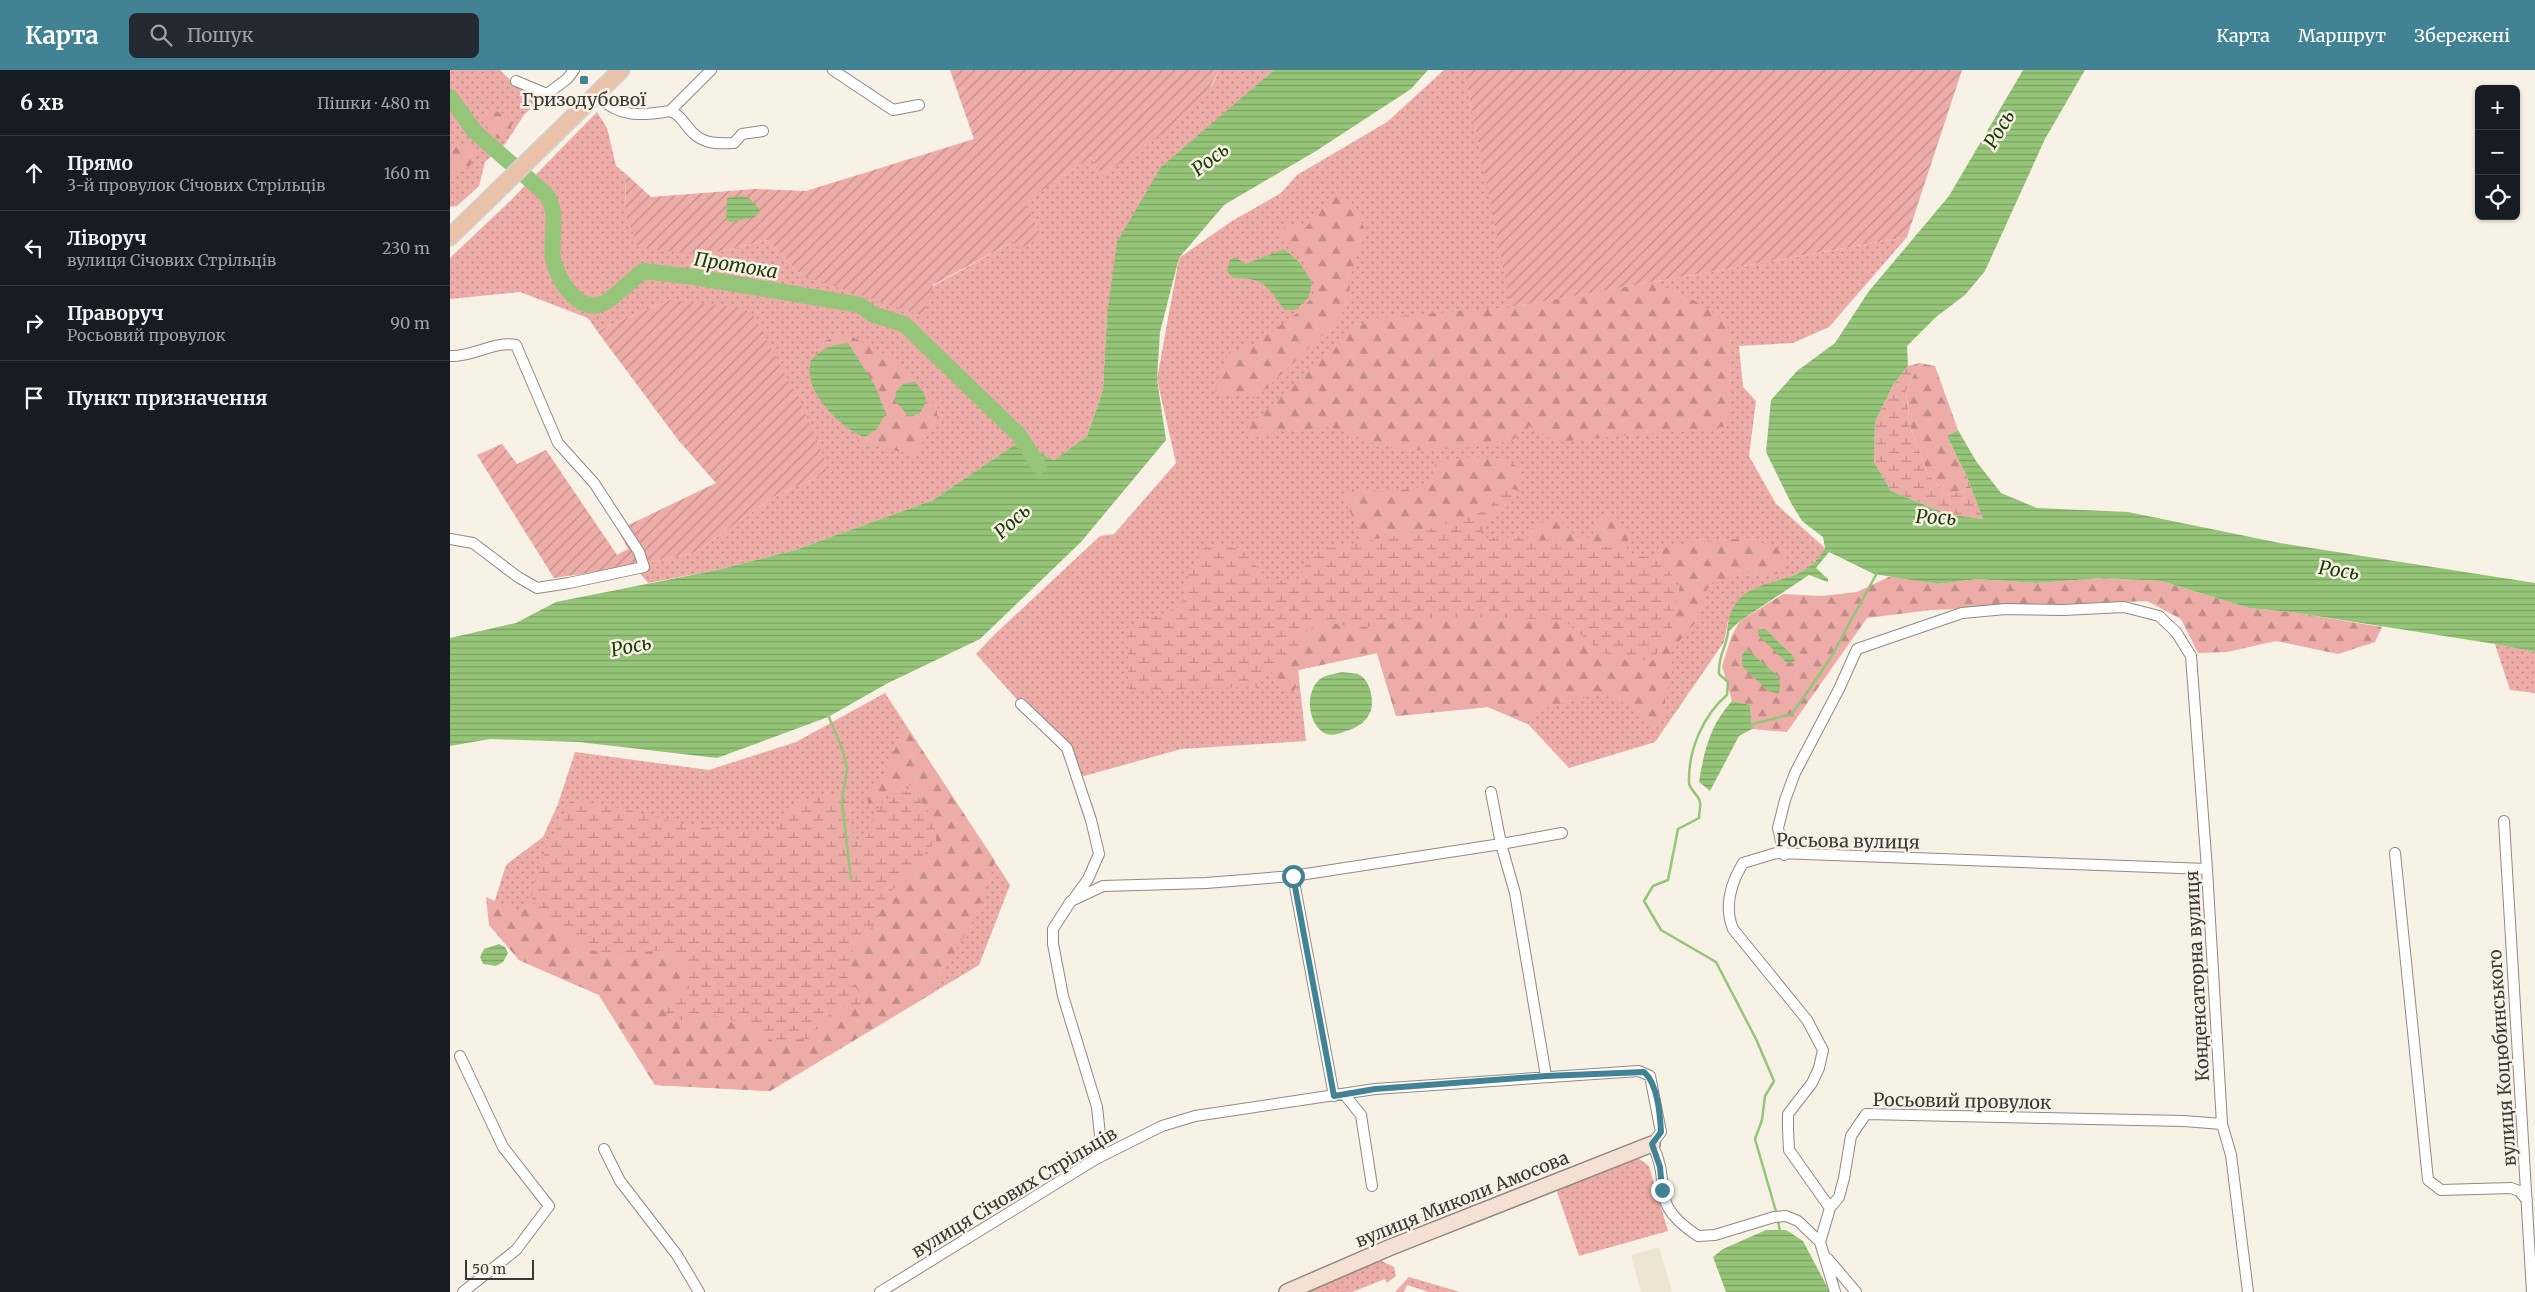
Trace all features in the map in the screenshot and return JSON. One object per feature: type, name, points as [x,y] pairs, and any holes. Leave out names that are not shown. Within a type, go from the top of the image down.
[{"type":"main road","points":[[450,237],[597,96],[621,70]]},
{"type":"street","points":[[516,81],[547,94],[567,79],[574,70]]},
{"type":"street","points":[[670,111],[711,70]]},
{"type":"street","points":[[833,70],[893,110],[920,105]]},
{"type":"street","points":[[597,96],[610,107],[630,114],[670,111],[679,115],[693,134],[710,143],[734,143],[742,134],[764,131]]},
{"type":"street","points":[[450,356],[463,357],[506,343],[516,344],[558,442],[594,483],[639,552],[644,567],[537,588],[518,577],[474,543],[450,539]]},
{"type":"street","name":"Конденсаторна вулиця","points":[[1784,855],[1778,828],[1788,791],[1795,773],[1839,689],[1857,649],[1962,613],[2006,609],[2063,610],[2124,607],[2159,616],[2176,632],[2191,656],[2207,869],[2222,1124],[2231,1155],[2248,1292]]},
{"type":"street","points":[[1021,704],[1067,748],[1091,820],[1098,854],[1088,880],[1071,901],[1053,929],[1053,944],[1063,996],[1097,1107],[1100,1135],[1096,1158]]},
{"type":"street","points":[[1492,792],[1501,844],[1515,893],[1546,1076]]},
{"type":"street","name":"вулиця Коцюбинського","points":[[2504,821],[2513,1008],[2532,1292]]},
{"type":"street","points":[[1071,901],[1103,886],[1206,883],[1293,876],[1562,833]]},
{"type":"street","name":"Росьова вулиця","points":[[1830,1208],[1789,1150],[1788,1129],[1788,1114],[1812,1083],[1819,1068],[1823,1050],[1807,1020],[1733,929],[1729,919],[1730,894],[1735,876],[1743,863],[1776,853],[1784,855],[2207,869]]},
{"type":"street","points":[[2395,853],[2428,1180],[2441,1190],[2511,1188],[2519,1191],[2527,1200]]},
{"type":"street","points":[[1293,876],[1339,1095],[1361,1115],[1372,1186]]},
{"type":"street","points":[[460,1056],[502,1147],[549,1206],[516,1250],[463,1292]]},
{"type":"street","name":"вулиця Січових Стрільців","points":[[880,1292],[1096,1158],[1162,1126],[1195,1116],[1375,1089],[1639,1071],[1650,1076],[1660,1123],[1661,1132],[1652,1144]]},
{"type":"street","name":"Росьовий провулок","points":[[1820,1242],[1830,1208],[1839,1197],[1851,1136],[1866,1114],[2184,1121],[2222,1124]]},
{"type":"street","points":[[1652,1144],[1657,1154],[1665,1204],[1672,1216],[1698,1236],[1733,1230],[1778,1216],[1798,1221],[1820,1242],[1835,1292]]},
{"type":"street","name":"вулиця Миколи Амосова","points":[[1287,1292],[1391,1247],[1652,1144]]},
{"type":"street","points":[[604,1149],[620,1181],[677,1255],[699,1292]]},
{"type":"street","points":[[1825,1256],[1856,1292]]},
{"type":"shaded area","points":[[1659,1247],[1672,1292],[1641,1292],[1631,1255]]},
{"type":"green space","points":[[450,70],[500,70],[516,86],[542,97],[524,115],[505,144],[485,162],[479,186],[457,206],[450,207]]},
{"type":"green space","points":[[950,70],[1219,70],[1211,86],[1185,115],[1134,154],[1102,175],[1091,157],[1025,202],[1042,237],[1019,249],[1014,241],[933,285],[923,316],[801,275],[767,240],[703,256],[638,247],[625,211],[626,174],[651,197],[755,189],[806,191],[974,139]]},
{"type":"green space","points":[[1219,70],[1274,70],[1261,82],[1107,315],[1103,390],[1087,436],[1054,460],[1033,449],[1014,445],[933,500],[795,550],[717,570],[648,583],[634,566],[696,552],[773,497],[826,473],[669,300],[597,331],[588,318],[520,292],[450,299],[450,258],[510,201],[597,112],[607,128],[616,166],[626,174],[625,211],[703,256],[767,240],[801,275],[933,286],[1014,241],[1042,237],[1024,202],[1091,157],[1102,174],[1213,84]]},
{"type":"green space","points":[[1444,70],[1464,70],[1512,307],[1907,237],[1829,327],[1793,343],[1739,346],[1743,387],[1756,401],[1749,456],[1776,504],[1825,548],[1808,568],[1783,580],[1753,589],[1728,621],[1724,642],[1655,742],[1569,768],[1528,724],[1488,707],[1396,716],[1377,653],[1298,670],[1306,741],[1181,749],[1077,778],[1058,745],[976,654],[1100,536],[1114,534],[1176,463],[1157,379],[1179,258],[1232,221],[1281,193],[1297,175],[1387,122]]},
{"type":"green space","points":[[1464,70],[1962,70],[1907,237],[1511,307]]},
{"type":"green space","points":[[490,109],[506,115],[512,122],[511,129],[504,139],[487,137],[486,113]]},
{"type":"green space","points":[[469,144],[476,147],[477,155],[469,167],[450,175],[450,145]]},
{"type":"green space","points":[[1336,193],[1358,215],[1366,232],[1350,276],[1349,304],[1333,325],[1256,398],[1215,393],[1220,373],[1230,351],[1251,346],[1296,314],[1313,297],[1316,282],[1303,261],[1279,233],[1288,225],[1305,228]]},
{"type":"green space","points":[[1653,282],[1704,306],[1722,320],[1729,329],[1731,419],[1723,427],[1554,442],[1529,426],[1511,441],[1474,447],[1406,451],[1373,443],[1331,427],[1277,432],[1249,439],[1246,429],[1355,328],[1375,318],[1511,307]]},
{"type":"green space","points":[[669,300],[738,307],[752,313],[800,402],[824,457],[826,473],[773,497],[696,552],[634,566],[554,578],[477,455],[502,444],[517,464],[546,450],[617,555],[628,549],[618,530],[716,483],[679,441],[597,331]]},
{"type":"green space","points":[[845,333],[886,355],[915,382],[903,384],[927,403],[926,396],[937,406],[937,423],[914,454],[858,442],[857,435],[865,436],[881,399],[857,354],[848,343],[823,348],[811,360],[822,342]]},
{"type":"green space","points":[[1919,363],[1935,366],[1958,430],[1947,436],[1967,477],[1965,490],[1947,495],[1928,474],[1910,426],[1906,392]]},
{"type":"green space","points":[[1919,363],[1906,392],[1910,426],[1928,474],[1947,495],[1965,490],[1967,477],[1983,519],[1947,514],[1891,491],[1874,462],[1875,422],[1893,385],[1908,366]]},
{"type":"green space","points":[[1469,457],[1498,458],[1519,467],[1522,492],[1509,488],[1485,511],[1426,530],[1363,541],[1345,500],[1353,489],[1389,492],[1428,486],[1436,463]]},
{"type":"green space","points":[[1509,488],[1522,492],[1487,520],[1479,538],[1524,537],[1617,548],[1661,562],[1680,585],[1672,629],[1652,661],[1602,653],[1565,621],[1496,617],[1427,618],[1368,627],[1342,626],[1324,619],[1299,638],[1298,653],[1271,670],[1256,687],[1129,691],[1127,628],[1181,606],[1190,570],[1205,546],[1242,548],[1268,581],[1298,580],[1314,551],[1426,530],[1485,511]]},
{"type":"green space","points":[[1613,514],[1629,532],[1627,548],[1584,552],[1661,562],[1651,559],[1660,549],[1692,542],[1749,538],[1788,552],[1785,572],[1767,576],[1746,572],[1708,584],[1700,617],[1671,651],[1672,674],[1665,697],[1666,716],[1656,728],[1636,711],[1607,692],[1541,709],[1528,724],[1488,707],[1396,716],[1377,653],[1298,670],[1299,681],[1293,692],[1278,686],[1271,670],[1298,653],[1299,638],[1324,619],[1342,626],[1543,555],[1529,530],[1556,515],[1576,537],[1593,538],[1594,519]]},
{"type":"green space","points":[[1891,576],[1938,584],[1977,579],[2037,583],[2102,578],[2161,581],[2249,608],[2291,612],[2382,627],[2375,642],[2338,654],[2276,641],[2227,652],[2198,653],[2181,619],[2147,601],[1931,610],[1867,618],[1787,732],[1752,729],[1750,705],[1732,701],[1722,666],[1732,635],[1740,621],[1783,594],[1822,596],[1857,592]]},
{"type":"green space","points":[[2495,644],[2535,652],[2535,693],[2510,690]]},
{"type":"green space","points":[[885,693],[1010,885],[979,965],[770,1091],[655,1085],[599,995],[519,960],[495,900],[506,865],[543,837],[558,804],[575,752],[709,770],[796,742]]},
{"type":"green space","points":[[905,724],[995,861],[977,914],[931,994],[770,1091],[655,1085],[599,995],[519,960],[489,925],[486,897],[523,913],[531,896],[541,915],[647,932],[759,941],[919,796],[913,784],[868,805],[867,793],[884,774]]},
{"type":"green space","points":[[910,790],[921,800],[929,812],[936,834],[936,841],[887,896],[876,922],[851,953],[845,974],[861,994],[861,1009],[842,1008],[821,1020],[809,1039],[773,1041],[738,1022],[704,1013],[689,1020],[670,1020],[663,1006],[668,998],[678,995],[689,988],[686,967],[665,950],[621,954],[589,950],[541,915],[531,896],[541,861],[570,801],[617,808],[694,826],[757,830],[778,829],[788,808],[803,802],[818,797],[842,796],[850,799],[852,830],[857,842],[868,836],[880,805],[891,797]]},
{"type":"green space","points":[[1628,1157],[1638,1158],[1649,1166],[1668,1231],[1579,1256],[1555,1186]]},
{"type":"green space","points":[[1380,1260],[1394,1267],[1396,1276],[1387,1283],[1385,1279],[1352,1292],[1303,1292]]},
{"type":"green space","points":[[1409,1277],[1460,1292],[1429,1292],[1407,1285],[1404,1292],[1395,1292]]},
{"type":"water","name":"Рось","points":[[1274,70],[1428,70],[1411,89],[1316,151],[1224,205],[1179,258],[1160,332],[1157,379],[1166,440],[1081,542],[980,639],[888,683],[828,717],[717,758],[579,742],[490,739],[450,746],[450,638],[516,623],[556,602],[717,570],[795,550],[933,500],[1014,445],[1033,449],[1054,460],[1087,436],[1103,390],[1107,315],[1117,242],[1161,167]]},
{"type":"water","name":"Рось","points":[[2023,70],[2085,70],[2045,139],[1985,271],[1965,295],[1936,317],[1907,346],[1908,366],[1893,385],[1875,422],[1874,462],[1891,491],[1947,514],[1983,519],[1967,477],[1947,436],[1958,430],[1976,461],[2001,493],[2037,508],[2128,512],[2280,543],[2535,583],[2535,652],[2291,612],[2249,608],[2161,581],[2102,578],[2037,583],[1977,579],[1938,584],[1874,574],[1829,552],[1816,568],[1828,579],[1828,582],[1809,575],[1740,621],[1727,633],[1731,612],[1740,598],[1753,589],[1799,573],[1813,563],[1825,548],[1823,537],[1802,521],[1766,452],[1771,400],[1797,371],[1835,343],[1869,291],[1949,196]]},
{"type":"water","points":[[743,196],[749,198],[760,210],[755,217],[731,222],[726,220],[727,198]]},
{"type":"water","points":[[1284,249],[1299,262],[1312,282],[1309,297],[1295,310],[1285,310],[1269,289],[1259,282],[1244,278],[1233,278],[1227,271],[1230,260],[1235,257],[1246,264]]},
{"type":"water","points":[[848,343],[874,384],[886,413],[877,429],[865,437],[848,428],[830,412],[816,394],[810,376],[811,360],[815,356],[828,348]]},
{"type":"water","points":[[915,382],[924,394],[926,401],[919,414],[909,416],[895,401],[896,392],[903,384]]},
{"type":"water","points":[[1765,629],[1795,660],[1791,663],[1786,662],[1758,635],[1758,630]]},
{"type":"water","points":[[1747,649],[1779,677],[1780,689],[1778,694],[1767,690],[1742,666],[1742,655]]},
{"type":"water","points":[[1342,672],[1358,674],[1366,680],[1372,700],[1371,710],[1363,723],[1357,727],[1330,735],[1324,733],[1314,723],[1310,708],[1311,694],[1320,679]]},
{"type":"water","points":[[1732,701],[1750,705],[1752,729],[1739,736],[1710,791],[1699,782],[1703,760],[1713,729],[1724,710]]},
{"type":"water","points":[[499,944],[505,947],[508,953],[503,962],[496,966],[483,964],[480,957],[484,949]]},
{"type":"water","points":[[1766,1230],[1786,1230],[1803,1241],[1830,1292],[1726,1292],[1713,1257],[1723,1249]]},
{"type":"waterway","name":"Протока","points":[[450,97],[475,132],[546,194],[554,217],[552,250],[555,267],[564,285],[578,300],[586,304],[604,303],[643,271],[694,277],[860,305],[872,314],[904,324],[1019,435],[1039,466]]},
{"type":"waterway","points":[[1749,725],[1792,714],[1830,659],[1877,573]]},
{"type":"waterway","points":[[1728,632],[1719,667],[1719,674],[1728,682],[1727,695],[1718,703],[1704,723],[1694,746],[1689,770],[1691,788],[1700,802],[1699,818],[1678,829],[1668,880],[1653,886],[1644,901],[1661,930],[1716,962],[1756,1039],[1774,1081],[1765,1096],[1762,1120],[1755,1139],[1777,1215]]},
{"type":"waterway","points":[[828,715],[842,748],[847,768],[842,802],[851,879]]},
{"type":"waterway","points":[[1778,1220],[1780,1232]]},
{"type":"place","name":"Гризодубової","points":[[584,80]]},
{"type":"route","points":[[1293,876],[1334,1096],[1375,1089],[1546,1076],[1644,1072],[1650,1076],[1660,1123],[1661,1132],[1652,1144],[1660,1167],[1662,1190]]}]
